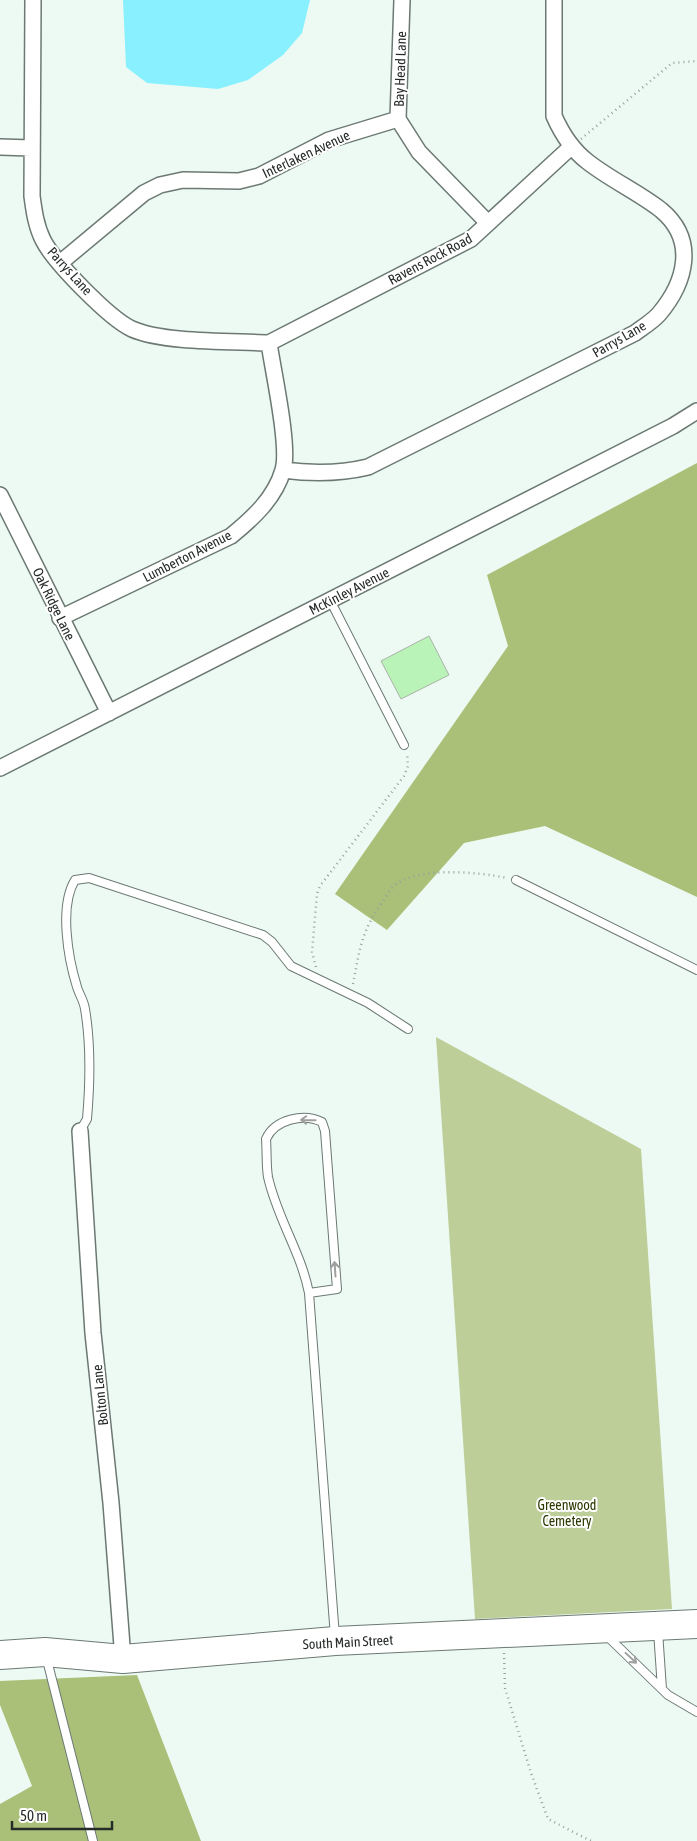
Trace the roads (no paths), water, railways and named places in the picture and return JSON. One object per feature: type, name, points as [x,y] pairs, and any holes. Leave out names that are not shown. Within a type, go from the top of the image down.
[{"type":"highway","name":"South Main Street","points":[[0,1654],[45,1652],[123,1659],[335,1641],[697,1624]]},
{"type":"street","name":"Parrys Lane","points":[[33,0],[31,148],[34,216],[44,241],[60,263],[111,315],[132,329],[160,337],[269,343]]},
{"type":"street","name":"Bay Head Lane","points":[[402,0],[398,119],[419,152],[488,223]]},
{"type":"street","name":"Parrys Lane","points":[[283,470],[314,474],[343,473],[368,467],[635,333],[658,315],[674,292],[682,275],[686,254],[681,237],[673,222],[660,210],[586,161],[561,132],[554,116],[554,0]]},
{"type":"street","name":"Interlaken Avenue","points":[[60,263],[144,193],[160,185],[183,180],[239,181],[260,176],[329,140],[398,119]]},
{"type":"street","name":"Ravens Rock Road","points":[[269,343],[471,239],[572,146]]},
{"type":"street","points":[[0,147],[31,148]]},
{"type":"street","name":"Lumberton Avenue","points":[[60,618],[231,536],[253,518],[269,499],[283,470],[284,446],[269,343]]},
{"type":"street","name":"McKinley Avenue","points":[[0,768],[673,426],[697,411]]},
{"type":"street","name":"Oak Ridge Lane","points":[[0,495],[6,520],[109,713]]},
{"type":"street","name":"Bolton Lane","points":[[80,1131],[93,1333],[112,1503],[123,1659]]},
{"type":"lane","points":[[330,600],[404,745]]},
{"type":"lane","points":[[80,1131],[88,1120],[87,1035],[85,1007],[72,968],[66,910],[70,889],[75,880],[89,878],[263,935],[272,942],[291,966],[368,1003],[408,1029]]},
{"type":"lane","points":[[516,880],[697,970]]},
{"type":"lane","points":[[309,1293],[337,1289],[325,1131],[322,1122],[316,1119],[287,1120],[280,1123],[266,1139],[268,1177],[291,1241],[304,1270],[309,1293],[335,1641]]},
{"type":"lane","points":[[658,1626],[662,1689]]},
{"type":"lane","points":[[598,1628],[662,1689],[697,1712]]},
{"type":"lane","points":[[45,1652],[93,1841]]},
{"type":"water","points":[[123,0],[310,0],[302,33],[283,55],[248,80],[218,89],[147,83],[126,67]]},
{"type":"park label","name":"Greenwood Cemetery","points":[[567,1514]]}]
